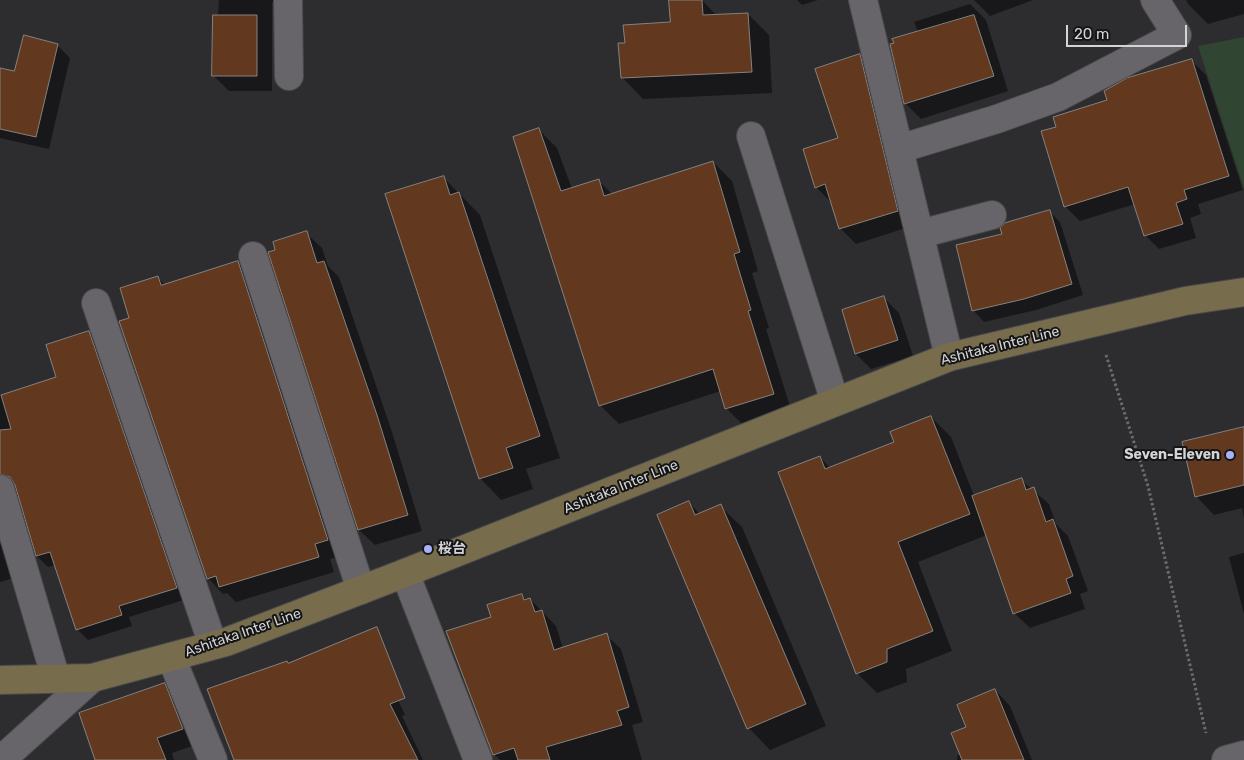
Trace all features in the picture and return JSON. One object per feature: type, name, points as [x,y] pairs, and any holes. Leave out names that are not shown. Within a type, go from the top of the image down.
[{"type":"main road","name":"Ashitaka Inter Line","points":[[0,680],[92,678],[213,645],[405,573],[950,356],[1185,301],[1244,292]]},
{"type":"street","points":[[288,0],[289,76]]},
{"type":"street","points":[[863,0],[950,356]]},
{"type":"street","points":[[899,149],[997,119],[1058,97],[1177,35],[1155,0]]},
{"type":"street","points":[[751,136],[835,402]]},
{"type":"street","points":[[920,234],[992,214]]},
{"type":"street","points":[[253,256],[361,590]]},
{"type":"street","points":[[96,303],[213,645]]},
{"type":"street","points":[[0,489],[56,679]]},
{"type":"street","points":[[405,573],[478,760]]},
{"type":"street","points":[[171,657],[213,760]]},
{"type":"street","points":[[1,760],[92,678]]},
{"type":"street","points":[[1217,751],[1244,755]]},
{"type":"path","points":[[1096,322],[1148,486],[1217,751]]},
{"type":"green space","points":[[1244,37],[1244,189],[1198,46]]},
{"type":"building","points":[[669,0],[702,0],[703,15],[748,13],[752,72],[621,78],[618,43],[625,43],[623,25],[670,22]]},
{"type":"building","points":[[213,15],[257,15],[257,76],[212,76]]},
{"type":"building","points":[[974,15],[994,76],[904,104],[890,44],[894,43],[892,39]]},
{"type":"building","points":[[24,35],[58,44],[36,137],[0,129],[0,68],[14,71]]},
{"type":"building","points":[[860,54],[898,211],[839,229],[825,184],[815,188],[803,149],[838,138],[815,69]]},
{"type":"building","points":[[1192,59],[1229,176],[1184,190],[1187,199],[1176,203],[1183,224],[1144,236],[1128,187],[1064,207],[1041,131],[1056,127],[1053,117],[1107,100],[1104,91],[1127,78]]},
{"type":"building","points":[[539,128],[561,191],[599,179],[604,196],[713,161],[740,252],[734,254],[751,310],[748,311],[774,394],[725,409],[713,369],[599,406],[513,137]]},
{"type":"building","points":[[444,176],[450,195],[459,192],[540,436],[506,448],[513,468],[479,479],[385,194]]},
{"type":"building","points":[[1050,210],[1072,284],[1024,299],[972,311],[956,245],[1002,234],[1000,228],[1005,223]]},
{"type":"building","points":[[307,231],[317,263],[324,261],[377,415],[408,515],[358,530],[268,252],[275,250],[273,242]]},
{"type":"building","points":[[238,261],[328,540],[315,544],[319,557],[219,587],[216,576],[207,579],[119,321],[129,318],[120,288],[158,276],[161,285]]},
{"type":"building","points":[[884,296],[898,340],[855,354],[842,310]]},
{"type":"building","points":[[89,331],[177,588],[119,606],[122,615],[76,630],[50,552],[36,556],[15,485],[10,477],[0,474],[0,430],[11,429],[1,395],[56,377],[46,345]]},
{"type":"building","points":[[931,416],[970,514],[898,542],[933,631],[887,649],[887,662],[856,674],[778,472],[820,456],[825,469],[894,442],[890,432]]},
{"type":"building","points":[[1244,427],[1244,485],[1195,497],[1182,442]]},
{"type":"building","points":[[1022,478],[1026,490],[1034,487],[1046,522],[1053,519],[1073,576],[1066,579],[1071,593],[1013,614],[972,496]]},
{"type":"building","points":[[689,501],[695,515],[721,504],[806,704],[747,729],[657,515]]},
{"type":"building","points":[[522,594],[524,600],[530,598],[535,612],[542,610],[554,650],[607,633],[629,707],[617,711],[622,725],[546,747],[550,760],[518,760],[514,748],[493,755],[446,631],[491,617],[487,605]]},
{"type":"building","points":[[377,627],[405,698],[390,704],[418,760],[234,760],[207,689],[287,661],[288,663]]},
{"type":"building","points":[[165,683],[183,729],[157,738],[166,760],[95,760],[79,713]]},
{"type":"building","points":[[995,689],[1024,760],[962,760],[951,733],[966,727],[957,705]]},
{"type":"place","name":"Seven-Eleven","points":[[1230,455]]},
{"type":"place","name":"桜台","points":[[428,549]]}]
